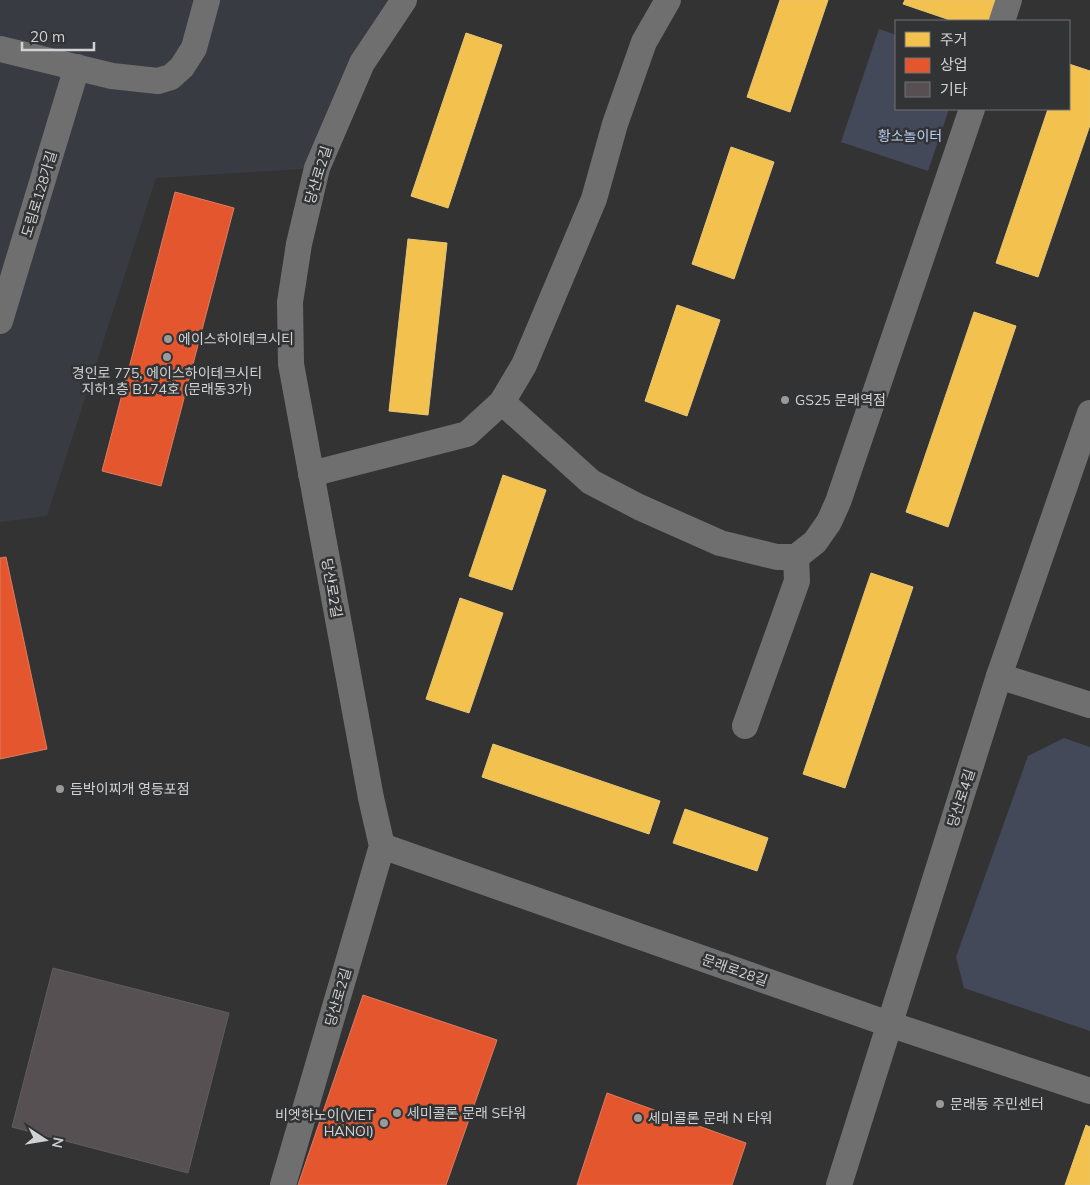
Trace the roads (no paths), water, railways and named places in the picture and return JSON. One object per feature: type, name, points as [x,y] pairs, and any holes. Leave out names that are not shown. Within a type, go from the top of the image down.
[{"type":"street","points":[[0,49],[112,76],[158,81],[171,77],[182,67],[194,48],[207,0]]},
{"type":"street","name":"당산로2길","points":[[283,1185],[382,846],[369,788],[290,364],[290,302],[299,244],[317,168],[362,63],[404,0]]},
{"type":"street","points":[[311,474],[468,434],[502,402],[524,365],[594,199],[615,124],[644,42],[668,0]]},
{"type":"street","points":[[1002,20],[1010,0]]},
{"type":"street","name":"도림로128가길","points":[[0,321],[77,68]]},
{"type":"street","points":[[502,402],[591,482],[638,506],[720,543],[777,557],[796,557],[815,542],[829,522],[838,502],[972,110]]},
{"type":"street","name":"당산로4길","points":[[839,1185],[1000,676],[1090,413]]},
{"type":"street","points":[[745,726],[797,581],[796,557]]},
{"type":"street","points":[[1000,676],[1090,705]]},
{"type":"street","name":"문래로28길","points":[[382,846],[890,1024],[1090,1091]]},
{"type":"place","name":"에이스하이테크시티","points":[[168,339]]},
{"type":"place","name":"경인로 775, 에이스하이테크시티 지하1층 B174호 (문래동3가)","points":[[167,357]]},
{"type":"place","name":"GS25 문래역점","points":[[785,400]]},
{"type":"place","name":"듬박이찌개 영등포점","points":[[60,789]]},
{"type":"place","name":"문래동 주민센터","points":[[940,1104]]},
{"type":"place","name":"세미콜론 문래 S타워","points":[[397,1113]]},
{"type":"place","name":"세미콜론 문래 N 타워","points":[[638,1118]]},
{"type":"place","name":"비엣하노이(VIET HANOI)","points":[[384,1123]]},
{"type":"park label","name":"황소놀이터","points":[[910,136]]}]
